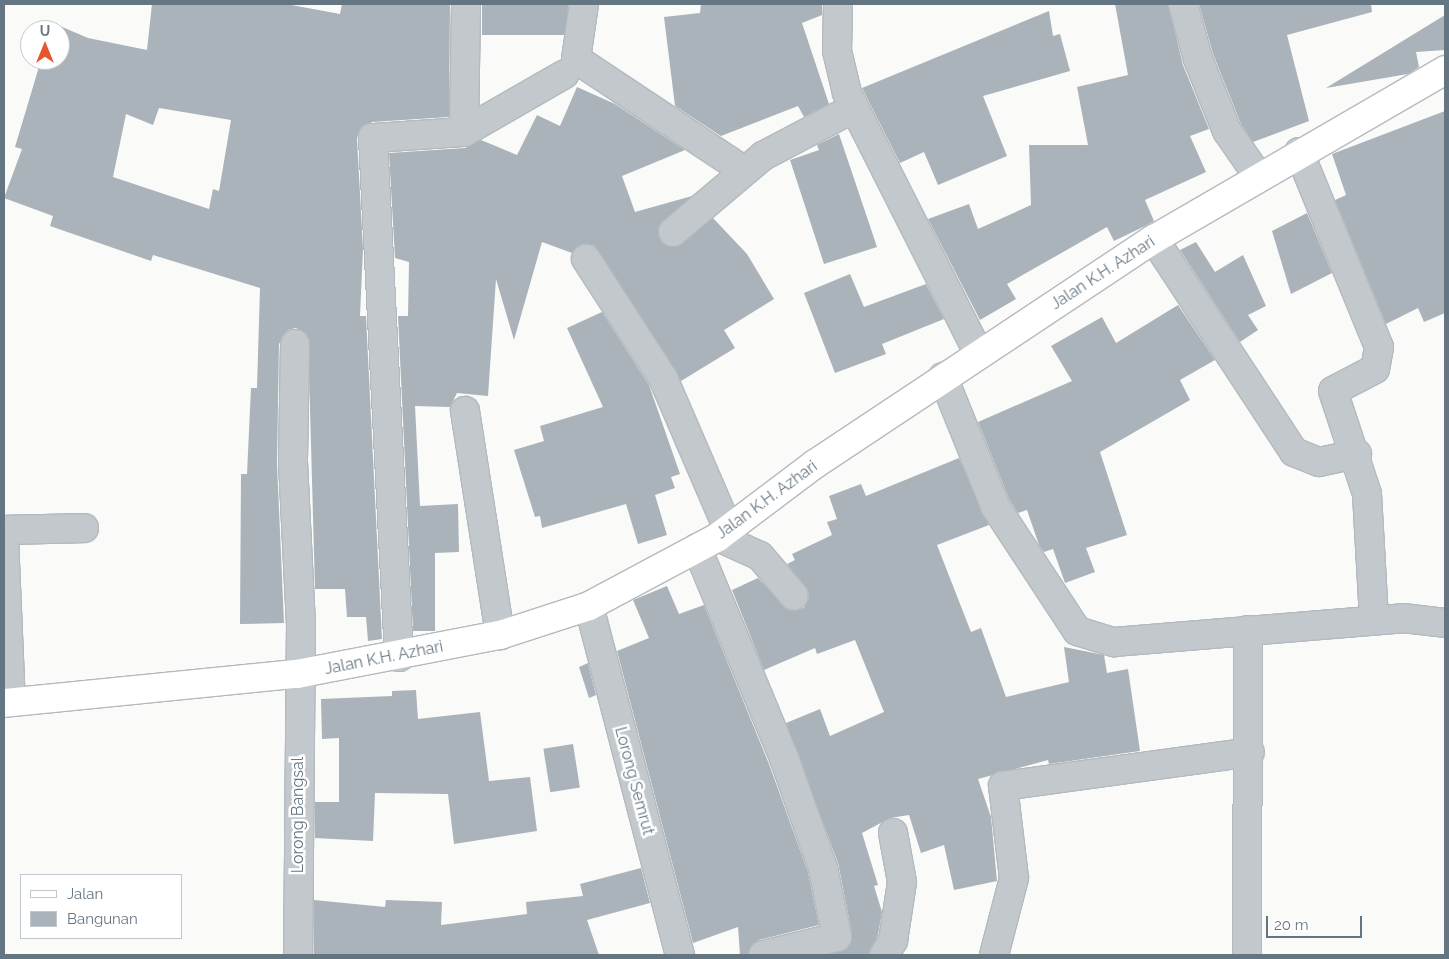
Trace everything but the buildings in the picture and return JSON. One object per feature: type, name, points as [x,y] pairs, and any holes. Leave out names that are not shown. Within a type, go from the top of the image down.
[{"type":"street","points":[[464,132],[466,4]]},
{"type":"street","points":[[584,4],[576,59],[753,163]]},
{"type":"street","points":[[838,4],[837,51],[854,108],[979,354]]},
{"type":"street","points":[[1183,4],[1198,59],[1227,131],[1258,176]]},
{"type":"street","name":"Jalan K.H. Azhari","points":[[7,703],[297,674],[398,657],[500,635],[589,606],[714,538],[816,464],[942,377],[1154,239],[1299,152],[1445,70]]},
{"type":"street","points":[[398,657],[373,138],[464,132],[565,74]]},
{"type":"street","points":[[674,232],[753,163],[854,108]]},
{"type":"street","points":[[1299,152],[1379,347],[1375,369],[1333,391],[1357,454],[1372,523],[1374,620]]},
{"type":"street","points":[[1154,239],[1294,452],[1319,462],[1357,454]]},
{"type":"street","points":[[586,259],[663,378],[784,758],[823,868],[837,937],[762,955]]},
{"type":"street","name":"Lorong Bangsal","points":[[295,344],[293,462],[301,624],[297,674],[298,955]]},
{"type":"street","points":[[942,377],[995,506],[1077,631],[1114,642],[1374,620],[1445,623]]},
{"type":"street","points":[[465,410],[500,635]]},
{"type":"street","points":[[4,530],[84,528]]},
{"type":"street","points":[[4,538],[7,703]]},
{"type":"street","points":[[714,538],[760,556],[794,596]]},
{"type":"street","name":"Lorong Semrut","points":[[589,606],[680,955]]},
{"type":"street","points":[[1247,955],[1250,752],[1248,630]]},
{"type":"street","points":[[994,955],[1014,878],[1003,786],[1250,752]]},
{"type":"street","points":[[884,955],[893,941],[902,882],[893,833]]}]
